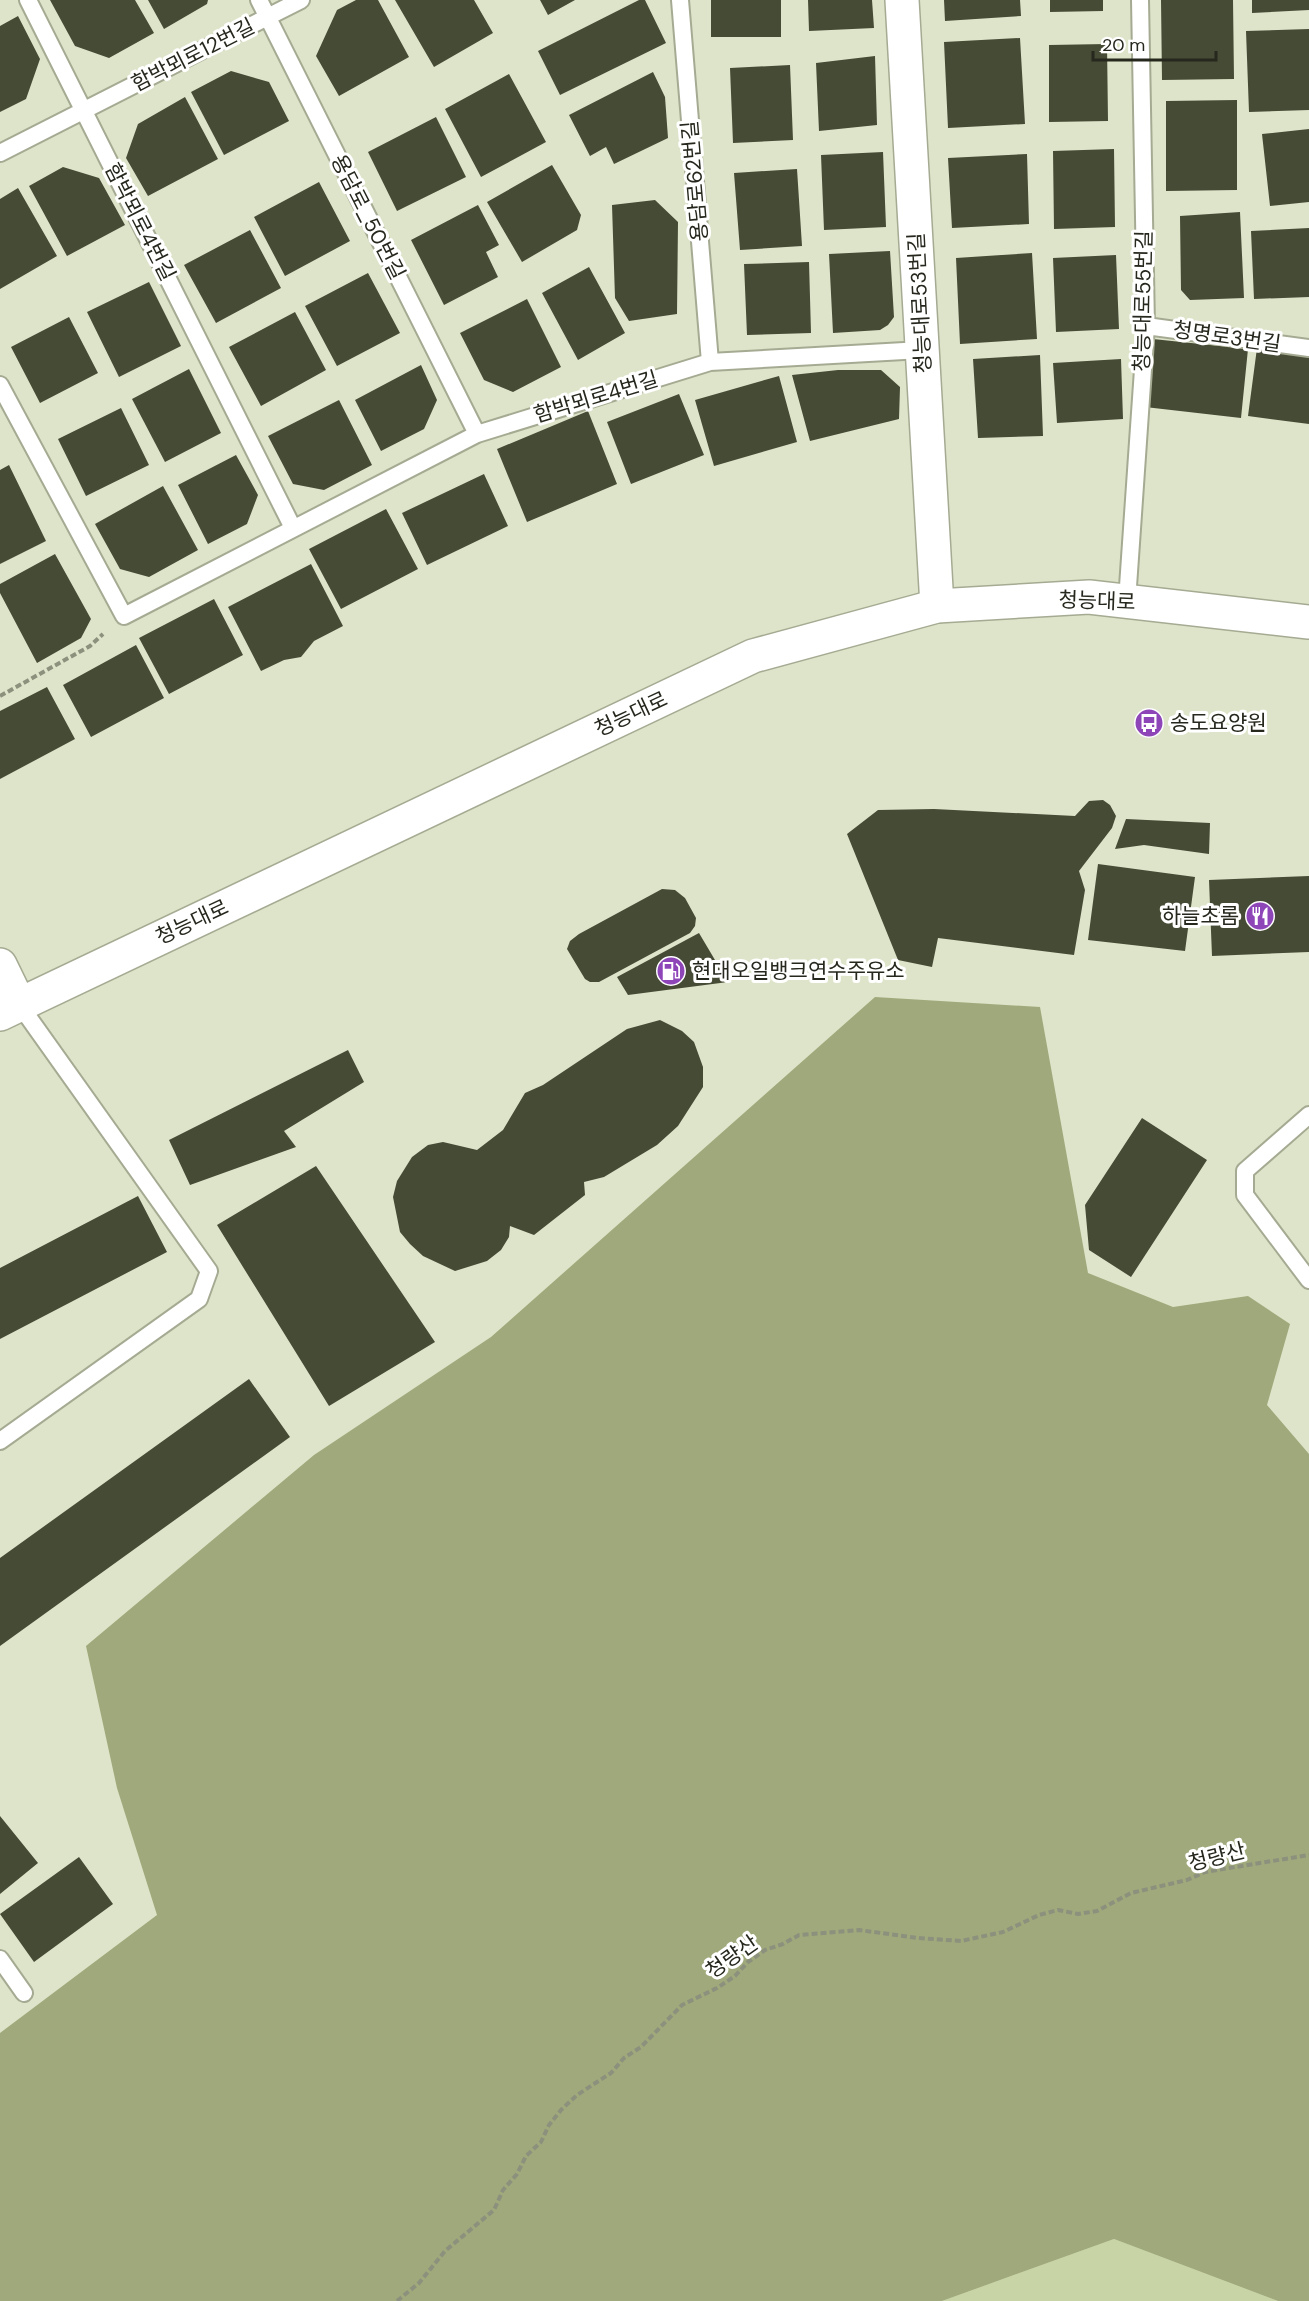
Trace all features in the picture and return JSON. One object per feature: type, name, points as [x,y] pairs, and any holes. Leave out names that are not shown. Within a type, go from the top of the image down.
[{"type":"main road","name":"청능대로53번길","points":[[902,0],[937,606]]},
{"type":"main road","name":"청능대로","points":[[9,1009],[753,656],[937,606],[1089,597],[1309,622]]},
{"type":"main road","points":[[0,964],[9,1009]]},
{"type":"lane","points":[[28,0],[84,110]]},
{"type":"lane","name":"용담로_50번길","points":[[259,0],[477,434]]},
{"type":"lane","name":"함박뫼로12번길","points":[[0,153],[301,0]]},
{"type":"lane","name":"용담로62번길","points":[[680,0],[710,362]]},
{"type":"lane","name":"청능대로55번길","points":[[1127,601],[1146,326],[1140,0]]},
{"type":"lane","name":"함박뫼로4번길","points":[[84,110],[293,528]]},
{"type":"lane","name":"청명로3번길","points":[[1146,326],[1309,348]]},
{"type":"lane","name":"함박뫼로4번길","points":[[123,616],[477,434],[710,362],[922,350]]},
{"type":"lane","points":[[0,385],[123,616]]},
{"type":"lane","points":[[0,1441],[199,1299],[209,1270],[9,1009]]},
{"type":"lane","points":[[1309,1115],[1245,1171],[1245,1195],[1309,1280]]},
{"type":"lane","points":[[0,1959],[24,1993]]},
{"type":"path","points":[[0,696],[90,646],[123,616]]},
{"type":"path","name":"청량산","points":[[397,2301],[419,2283],[444,2251],[494,2210],[503,2190],[517,2174],[526,2157],[541,2142],[549,2125],[561,2110],[577,2095],[611,2073],[624,2058],[641,2047],[682,2004],[717,1988],[765,1950],[799,1935],[859,1930],[961,1941],[1003,1932],[1039,1915],[1058,1910],[1078,1914],[1097,1911],[1131,1893],[1187,1880],[1205,1872],[1309,1855]]},
{"type":"green space","points":[[875,997],[1040,1007],[1088,1273],[1173,1307],[1248,1296],[1290,1324],[1267,1405],[1309,1454],[1309,2301],[1278,2301],[1114,2239],[942,2301],[0,2301],[0,2033],[157,1915],[117,1788],[86,1646],[314,1455],[491,1337]]},
{"type":"green space","points":[[1114,2239],[1278,2301],[942,2301]]},
{"type":"building","points":[[50,0],[135,0],[154,33],[109,58],[75,46]]},
{"type":"building","points":[[148,0],[208,0],[207,4],[164,29]]},
{"type":"building","points":[[356,0],[378,0],[409,57],[339,96],[316,56],[337,10]]},
{"type":"building","points":[[395,0],[474,0],[493,33],[434,67]]},
{"type":"building","points":[[540,0],[575,0],[548,15]]},
{"type":"building","points":[[639,0],[645,0],[666,43],[560,95],[538,51]]},
{"type":"building","points":[[711,0],[781,0],[781,37],[711,37]]},
{"type":"building","points":[[808,0],[872,0],[874,28],[809,31]]},
{"type":"building","points":[[944,0],[1020,0],[1021,16],[945,21]]},
{"type":"building","points":[[1050,0],[1103,0],[1103,11],[1050,12]]},
{"type":"building","points":[[1161,0],[1233,0],[1234,79],[1162,80]]},
{"type":"building","points":[[1252,0],[1309,0],[1309,10],[1252,13]]},
{"type":"building","points":[[18,16],[40,59],[26,99],[0,112],[0,26]]},
{"type":"building","points":[[1309,29],[1309,110],[1249,112],[1246,31]]},
{"type":"building","points":[[1020,38],[1025,124],[948,128],[944,42]]},
{"type":"building","points":[[1107,44],[1108,121],[1049,122],[1049,45]]},
{"type":"building","points":[[875,56],[877,125],[819,131],[816,63]]},
{"type":"building","points":[[790,65],[793,140],[733,143],[730,68]]},
{"type":"building","points":[[231,71],[269,82],[289,121],[224,155],[191,92]]},
{"type":"building","points":[[653,72],[665,97],[668,138],[614,164],[606,147],[590,156],[569,115]]},
{"type":"building","points":[[509,74],[546,142],[481,177],[445,109]]},
{"type":"building","points":[[185,97],[218,159],[148,196],[126,158],[138,124]]},
{"type":"building","points":[[1237,100],[1237,190],[1166,191],[1166,101]]},
{"type":"building","points":[[436,117],[466,177],[397,211],[368,152]]},
{"type":"building","points":[[1309,129],[1309,202],[1270,206],[1262,134]]},
{"type":"building","points":[[1114,149],[1115,227],[1054,229],[1053,151]]},
{"type":"building","points":[[883,152],[886,227],[824,230],[821,155]]},
{"type":"building","points":[[1027,154],[1029,224],[952,228],[948,158]]},
{"type":"building","points":[[552,165],[581,215],[577,230],[522,262],[487,202]]},
{"type":"building","points":[[63,167],[99,178],[125,225],[67,256],[29,186]]},
{"type":"building","points":[[797,169],[802,246],[740,250],[734,173]]},
{"type":"building","points":[[319,182],[350,241],[285,276],[254,217]]},
{"type":"building","points":[[18,188],[57,256],[0,289],[0,199]]},
{"type":"building","points":[[655,200],[678,222],[677,314],[629,321],[615,298],[612,205]]},
{"type":"building","points":[[478,205],[499,245],[486,252],[498,277],[444,305],[411,240]]},
{"type":"building","points":[[1240,212],[1244,298],[1190,300],[1181,290],[1180,216]]},
{"type":"building","points":[[1309,228],[1309,297],[1254,299],[1251,231]]},
{"type":"building","points":[[250,230],[281,288],[216,323],[184,265]]},
{"type":"building","points":[[890,251],[894,317],[880,330],[833,333],[829,254]]},
{"type":"building","points":[[1032,253],[1037,339],[960,344],[956,258]]},
{"type":"building","points":[[1116,255],[1119,329],[1056,332],[1053,258]]},
{"type":"building","points":[[809,262],[811,333],[747,335],[744,264]]},
{"type":"building","points":[[589,267],[625,333],[578,360],[542,293]]},
{"type":"building","points":[[368,273],[400,333],[337,366],[305,306]]},
{"type":"building","points":[[149,282],[181,346],[119,377],[87,312]]},
{"type":"building","points":[[527,299],[561,367],[513,392],[484,380],[460,333]]},
{"type":"building","points":[[295,312],[326,370],[261,406],[229,347]]},
{"type":"building","points":[[69,317],[98,373],[40,403],[11,347]]},
{"type":"building","points":[[1153,339],[1248,349],[1241,418],[1145,407]]},
{"type":"building","points":[[1257,348],[1309,355],[1309,424],[1248,416]]},
{"type":"building","points":[[1040,355],[1043,436],[978,438],[973,359]]},
{"type":"building","points":[[1121,359],[1123,419],[1057,423],[1053,363]]},
{"type":"building","points":[[421,365],[437,400],[424,429],[381,451],[355,400]]},
{"type":"building","points":[[189,369],[221,433],[165,462],[132,399]]},
{"type":"building","points":[[838,370],[881,370],[900,387],[899,419],[810,441],[792,375]]},
{"type":"building","points":[[779,376],[797,442],[714,466],[695,400]]},
{"type":"building","points":[[679,394],[704,455],[631,484],[607,422]]},
{"type":"building","points":[[339,400],[372,465],[324,490],[293,484],[268,436]]},
{"type":"building","points":[[121,408],[149,465],[86,496],[58,439]]},
{"type":"building","points":[[588,411],[617,484],[527,522],[497,449]]},
{"type":"building","points":[[236,455],[258,495],[247,524],[208,544],[178,485]]},
{"type":"building","points":[[9,465],[46,541],[0,564],[0,470]]},
{"type":"building","points":[[484,474],[508,526],[427,565],[402,513]]},
{"type":"building","points":[[163,486],[198,550],[149,577],[120,569],[95,524]]},
{"type":"building","points":[[386,509],[418,569],[341,609],[309,549]]},
{"type":"building","points":[[55,554],[91,619],[81,638],[37,663],[0,593],[0,584]]},
{"type":"building","points":[[311,564],[343,626],[314,641],[301,657],[284,660],[261,671],[228,607]]},
{"type":"building","points":[[214,599],[243,655],[169,694],[139,638]]},
{"type":"building","points":[[136,645],[164,698],[91,737],[63,685]]},
{"type":"building","points":[[47,687],[75,739],[0,779],[0,711]]},
{"type":"building","points":[[1103,800],[1110,805],[1116,816],[1112,828],[1079,871],[1085,890],[1074,955],[938,938],[932,967],[898,960],[847,834],[878,810],[934,809],[1075,816],[1089,801]]},
{"type":"building","points":[[1126,819],[1210,823],[1209,854],[1144,845],[1115,849]]},
{"type":"building","points":[[1098,864],[1195,877],[1185,951],[1088,940]]},
{"type":"building","name":"하늘초롬","points":[[1309,876],[1309,952],[1212,956],[1209,880]]},
{"type":"building","points":[[662,889],[675,890],[685,898],[696,918],[695,926],[690,933],[599,982],[590,982],[585,979],[567,949],[570,941]]},
{"type":"building","points":[[699,933],[728,982],[628,995],[617,977]]},
{"type":"building","points":[[660,1020],[682,1031],[694,1042],[703,1067],[703,1087],[678,1126],[657,1145],[604,1177],[584,1182],[585,1195],[534,1235],[510,1226],[509,1237],[501,1250],[487,1261],[455,1271],[423,1256],[410,1244],[400,1232],[393,1197],[397,1181],[412,1157],[428,1145],[443,1142],[477,1150],[503,1130],[525,1093],[543,1085],[627,1029]]},
{"type":"building","points":[[348,1050],[364,1082],[284,1131],[296,1147],[190,1185],[169,1140]]},
{"type":"building","points":[[1142,1118],[1207,1160],[1131,1277],[1089,1250],[1085,1205]]},
{"type":"building","points":[[316,1166],[435,1342],[329,1406],[217,1225]]},
{"type":"building","points":[[138,1196],[167,1252],[0,1339],[0,1268]]},
{"type":"building","points":[[249,1379],[290,1437],[0,1646],[0,1558]]},
{"type":"building","points":[[0,1816],[38,1863],[0,1894]]},
{"type":"building","points":[[79,1857],[113,1904],[34,1962],[0,1914]]},
{"type":"place","name":"송도요양원","points":[[1149,723]]},
{"type":"place","name":"하늘초롬","points":[[1260,916]]},
{"type":"place","name":"현대오일뱅크연수주유소","points":[[671,971]]}]
